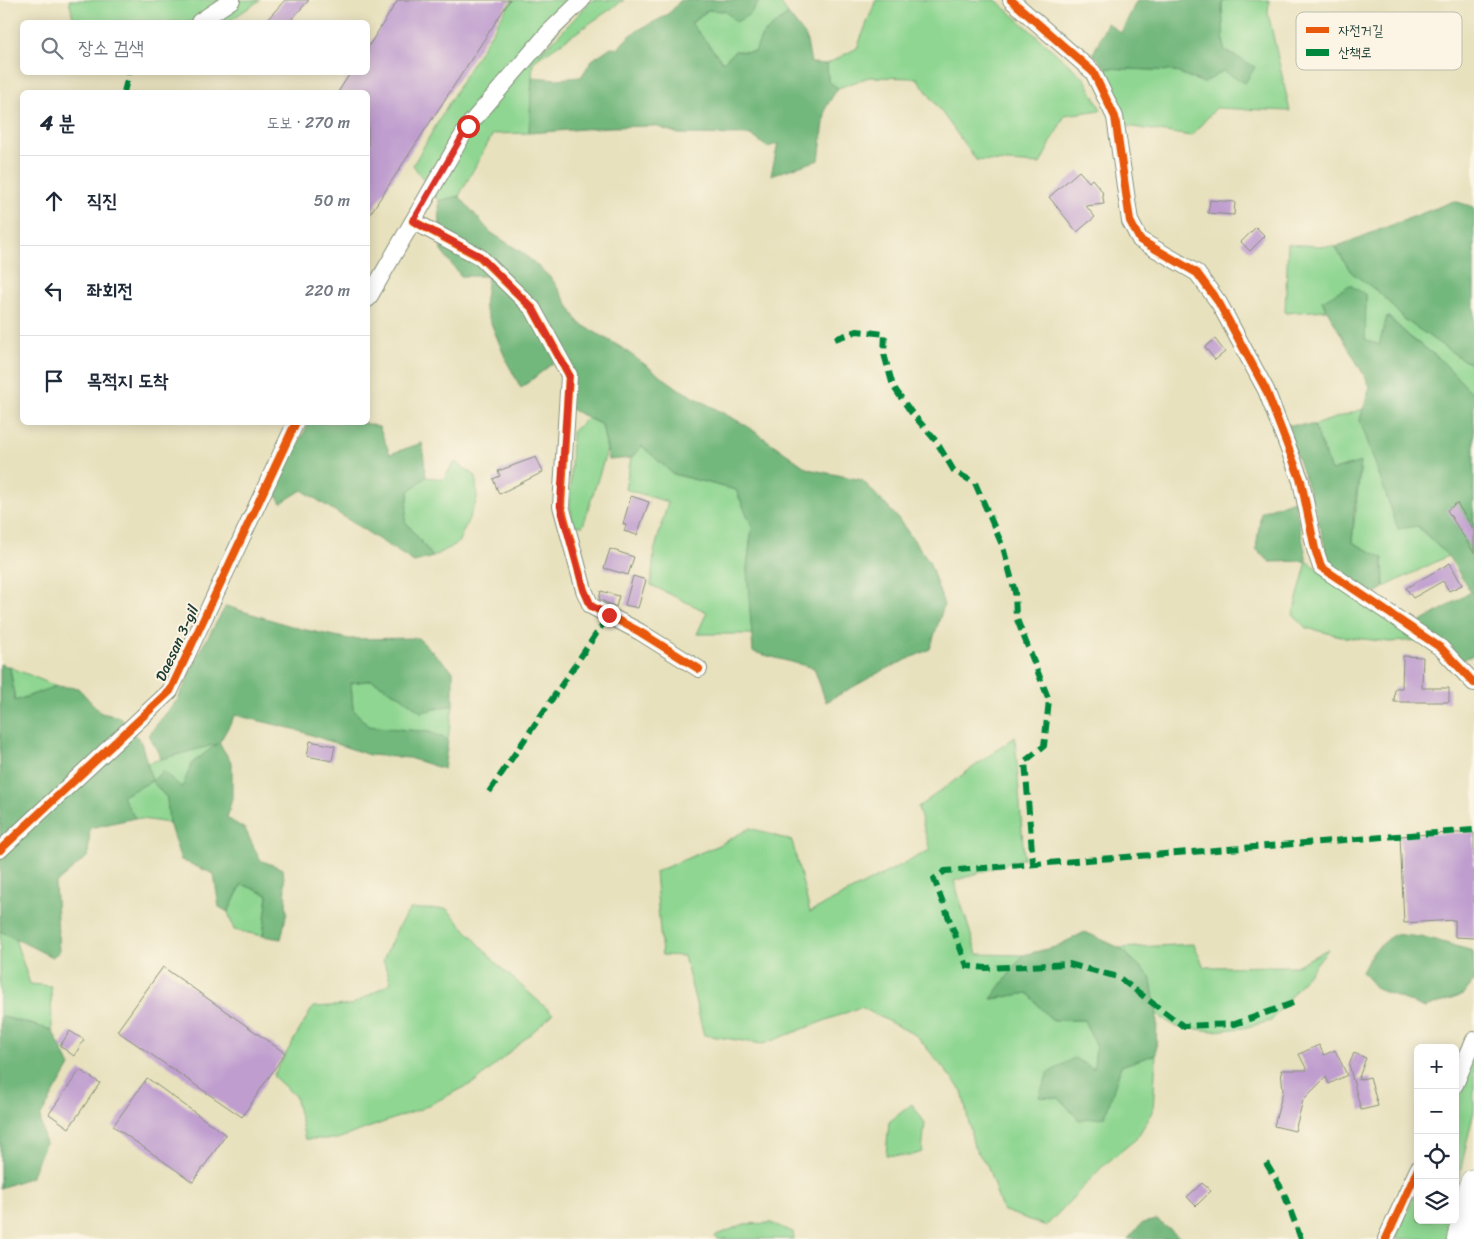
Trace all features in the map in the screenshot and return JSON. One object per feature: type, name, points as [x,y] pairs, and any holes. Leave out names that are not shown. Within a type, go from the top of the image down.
[{"type":"highway","points":[[1461,1239],[1474,1183]]},
{"type":"street","points":[[202,20],[232,0]]},
{"type":"street","points":[[370,296],[468,126],[549,32],[582,0]]},
{"type":"street","points":[[1010,0],[1093,72],[1115,117],[1130,221],[1140,240],[1197,273],[1223,312],[1266,390],[1301,481],[1315,549],[1321,567],[1441,648],[1474,683]]},
{"type":"street","points":[[413,221],[480,256],[533,309],[569,375],[560,506],[584,590],[591,606],[640,632],[699,669]]},
{"type":"street","name":"Daesan 3-gil","points":[[0,850],[170,691],[295,425]]},
{"type":"street","points":[[1459,1076],[1474,1040]]},
{"type":"street","points":[[1386,1239],[1414,1178]]},
{"type":"green space","points":[[69,0],[260,0],[231,20],[74,20]]},
{"type":"green space","points":[[512,0],[580,0],[538,57],[592,0],[624,0],[533,62],[529,133],[493,134],[459,196],[439,201],[413,165],[464,77]]},
{"type":"green space","points":[[680,0],[760,0],[750,14],[736,22],[725,11],[708,10],[691,23],[723,62],[735,51],[755,52],[762,35],[788,14],[806,37],[811,63],[827,64],[828,81],[838,88],[826,107],[819,160],[771,175],[778,144],[767,147],[751,135],[679,134],[655,126],[529,133],[532,77],[556,79],[581,77],[592,60],[611,47],[618,49],[634,33],[667,15]]},
{"type":"green space","points":[[760,0],[778,0],[788,14],[762,35],[755,52],[735,51],[723,62],[691,24],[708,10],[725,11],[758,4]]},
{"type":"green space","points":[[876,0],[996,0],[1085,79],[1101,110],[1065,115],[1040,164],[976,160],[917,78],[869,77],[838,88],[828,81],[827,64],[857,48]]},
{"type":"green space","points":[[1137,0],[1225,0],[1222,4],[1224,50],[1255,67],[1245,83],[1223,71],[1204,83],[1174,71],[1106,68],[1093,54],[1107,23],[1121,33]]},
{"type":"green space","points":[[1225,0],[1269,0],[1268,13],[1290,111],[1216,108],[1191,136],[1127,126],[1106,68],[1174,71],[1204,83],[1224,50],[1222,4]]},
{"type":"green space","points":[[459,196],[490,232],[523,253],[552,279],[579,323],[622,348],[679,389],[747,426],[808,469],[862,480],[897,517],[929,561],[944,605],[930,649],[880,672],[826,702],[814,668],[753,652],[747,569],[752,526],[736,490],[673,474],[642,446],[631,458],[609,460],[602,425],[569,408],[562,356],[521,388],[507,362],[484,306],[488,276],[461,276],[441,251],[439,201]]},
{"type":"green space","points":[[1454,201],[1474,207],[1474,364],[1465,361],[1404,319],[1381,294],[1351,272],[1335,247]]},
{"type":"green space","points":[[1288,244],[1335,247],[1351,272],[1381,294],[1404,319],[1465,361],[1474,364],[1474,395],[1440,359],[1409,336],[1388,316],[1379,345],[1365,339],[1366,295],[1322,301],[1327,310],[1285,313]]},
{"type":"green space","points":[[1350,285],[1366,295],[1365,339],[1379,345],[1387,316],[1412,339],[1440,359],[1474,395],[1474,655],[1459,661],[1418,624],[1471,592],[1448,556],[1418,526],[1398,529],[1360,420],[1370,386],[1322,301]]},
{"type":"green space","points":[[1363,409],[1360,420],[1417,526],[1448,556],[1384,587],[1383,558],[1352,542],[1361,462],[1331,471],[1314,425]]},
{"type":"green space","points":[[587,418],[602,425],[607,450],[583,526],[573,525],[570,505],[572,432]]},
{"type":"green space","points":[[370,424],[379,427],[390,454],[422,443],[426,477],[409,491],[405,521],[433,557],[414,562],[302,490],[281,503],[273,490],[308,425]]},
{"type":"green space","points":[[1286,425],[1314,425],[1331,471],[1361,462],[1352,542],[1383,558],[1384,587],[1375,595],[1330,565],[1316,511]]},
{"type":"green space","points":[[642,446],[673,474],[736,490],[752,526],[747,569],[752,634],[697,634],[707,612],[651,585],[654,552],[668,502],[625,489],[631,458]]},
{"type":"green space","points":[[455,462],[476,476],[477,500],[458,543],[433,557],[405,521],[409,491],[426,477],[443,479]]},
{"type":"green space","points":[[1294,500],[1307,561],[1270,562],[1256,549],[1261,512]]},
{"type":"green space","points":[[1307,561],[1353,596],[1419,640],[1390,642],[1345,637],[1306,628],[1293,614]]},
{"type":"green space","points":[[226,606],[301,629],[349,639],[418,638],[453,671],[453,705],[421,712],[402,697],[372,680],[351,683],[353,709],[368,726],[429,732],[448,740],[444,769],[409,758],[369,755],[294,729],[235,715],[219,743],[232,763],[232,798],[227,818],[245,829],[260,860],[283,869],[287,912],[281,939],[263,936],[268,895],[242,884],[228,912],[219,907],[214,874],[181,860],[169,823],[167,798],[152,781],[163,771],[182,788],[192,763],[217,744],[161,759],[149,734],[178,699],[200,651]]},
{"type":"green space","points":[[0,664],[10,667],[15,701],[56,686],[78,688],[101,713],[120,717],[141,742],[152,781],[122,796],[135,818],[90,828],[88,856],[55,884],[59,952],[52,957],[0,931]]},
{"type":"green space","points":[[10,667],[56,686],[15,701]]},
{"type":"green space","points":[[372,680],[402,697],[421,712],[453,705],[448,740],[429,732],[368,726],[353,709],[351,683]]},
{"type":"green space","points":[[1015,737],[1024,858],[954,881],[977,954],[1023,955],[992,999],[1028,993],[1051,1020],[1084,1020],[1096,1046],[1094,1070],[1085,1066],[1048,1073],[1039,1097],[1059,1098],[1079,1120],[1121,1066],[1156,1054],[1153,1112],[1136,1139],[1103,1166],[1046,1226],[1002,1210],[988,1167],[974,1147],[962,1091],[917,1036],[861,1007],[763,1044],[704,1035],[684,956],[662,955],[655,872],[721,844],[750,828],[792,841],[810,912],[930,850],[918,807]]},
{"type":"green space","points":[[219,743],[192,763],[182,788],[152,781],[147,763]]},
{"type":"green space","points":[[152,781],[167,798],[169,823],[135,818],[122,796]]},
{"type":"green space","points":[[242,884],[268,895],[263,936],[234,930],[228,912]]},
{"type":"green space","points":[[410,909],[447,909],[498,965],[553,1014],[477,1081],[421,1109],[337,1139],[305,1139],[295,1096],[273,1076],[313,1007],[351,1005],[391,983],[383,960],[398,927]]},
{"type":"green space","points":[[0,930],[15,939],[30,984],[51,986],[52,1030],[0,1016]]},
{"type":"green space","points":[[1085,932],[1120,948],[1150,976],[1157,1015],[1156,1054],[1121,1066],[1105,1117],[1079,1120],[1059,1098],[1039,1097],[1048,1073],[1074,1058],[1094,1069],[1096,1046],[1084,1020],[1051,1020],[1028,993],[991,999],[1023,955],[1055,947]]},
{"type":"green space","points":[[1394,934],[1428,938],[1473,951],[1474,981],[1463,995],[1425,1008],[1377,989],[1362,972],[1372,953]]},
{"type":"green space","points":[[1194,944],[1204,967],[1296,966],[1328,949],[1271,1021],[1243,1028],[1213,1031],[1177,1027],[1157,1015],[1150,976],[1120,948]]},
{"type":"green space","points":[[0,1016],[52,1030],[70,1066],[40,1117],[45,1144],[31,1177],[0,1188]]},
{"type":"green space","points":[[1474,1049],[1474,1111],[1459,1177],[1459,1089],[1459,1085]]},
{"type":"green space","points":[[912,1104],[925,1123],[922,1152],[910,1156],[886,1155],[889,1122]]},
{"type":"green space","points":[[1414,1195],[1414,1224],[1449,1224],[1446,1239],[1396,1239]]},
{"type":"green space","points":[[1157,1220],[1182,1239],[1128,1239],[1142,1223]]},
{"type":"green space","points":[[771,1223],[793,1232],[794,1239],[717,1239],[715,1236],[744,1224]]},
{"type":"building","points":[[285,0],[309,0],[291,20],[267,20]]},
{"type":"building","points":[[398,0],[510,0],[370,214],[370,90],[339,90],[349,75],[370,75],[370,44]]},
{"type":"building","points":[[1079,171],[1089,182],[1092,179],[1102,191],[1104,204],[1086,206],[1095,217],[1077,232],[1049,197]]},
{"type":"building","points":[[1210,200],[1235,202],[1234,215],[1208,213]]},
{"type":"building","points":[[1256,227],[1265,236],[1250,251],[1241,242]]},
{"type":"building","points":[[1215,339],[1225,352],[1215,360],[1205,347]]},
{"type":"building","points":[[536,457],[543,472],[499,494],[493,479],[500,476],[498,471]]},
{"type":"building","points":[[631,496],[649,502],[637,535],[624,531],[626,525],[623,524]]},
{"type":"building","points":[[1457,503],[1474,530],[1474,553],[1447,510]]},
{"type":"building","points":[[610,549],[634,557],[628,575],[604,568]]},
{"type":"building","points":[[1450,563],[1462,585],[1449,591],[1443,581],[1413,598],[1406,588]]},
{"type":"building","points":[[633,576],[646,580],[638,608],[625,605]]},
{"type":"building","points":[[601,591],[619,596],[616,607],[599,599]]},
{"type":"building","points":[[1403,656],[1423,657],[1422,688],[1449,688],[1449,702],[1394,702],[1395,688],[1402,688]]},
{"type":"building","points":[[310,741],[335,746],[332,761],[307,756]]},
{"type":"building","points":[[1474,833],[1474,938],[1455,937],[1455,920],[1404,923],[1400,836]]},
{"type":"building","points":[[163,967],[285,1053],[242,1117],[117,1031]]},
{"type":"building","points":[[70,1031],[84,1040],[74,1056],[60,1046]]},
{"type":"building","points":[[1319,1045],[1324,1055],[1335,1050],[1347,1075],[1329,1084],[1326,1077],[1303,1100],[1295,1131],[1274,1126],[1283,1091],[1281,1070],[1307,1070],[1299,1054]]},
{"type":"building","points":[[1354,1053],[1366,1058],[1358,1080],[1370,1077],[1378,1106],[1361,1110],[1349,1065]]},
{"type":"building","points":[[80,1070],[100,1083],[69,1128],[49,1114]]},
{"type":"building","points":[[147,1078],[226,1135],[193,1182],[113,1126]]},
{"type":"building","points":[[1202,1183],[1211,1191],[1196,1206],[1187,1197]]},
{"type":"marked path","points":[[124,90],[128,75]]},
{"type":"marked path","points":[[835,339],[857,331],[885,334],[884,354],[893,386],[911,412],[936,441],[954,471],[975,483],[1003,547],[1015,592],[1016,617],[1049,700],[1044,746],[1025,761],[1033,864]]},
{"type":"marked path","points":[[489,792],[609,615]]},
{"type":"marked path","points":[[1293,1003],[1235,1024],[1183,1026],[1118,977],[1069,964],[986,968],[967,966],[934,879],[945,871],[1474,830]]},
{"type":"marked path","points":[[1266,1163],[1283,1191],[1301,1239]]},
{"type":"cycle path","points":[[1011,0],[1093,72],[1115,117],[1130,221],[1140,240],[1197,273],[1219,303],[1266,390],[1301,481],[1315,549],[1321,567],[1441,648],[1474,683]]},
{"type":"cycle path","points":[[413,221],[480,257],[533,309],[569,375],[561,506],[584,590],[591,606],[640,632],[699,669]]},
{"type":"cycle path","points":[[0,850],[170,691],[295,425]]},
{"type":"cycle path","points":[[1386,1239],[1414,1178]]},
{"type":"route","points":[[468,126],[413,221],[480,256],[533,309],[569,375],[560,506],[584,590],[591,606],[609,615]]}]
